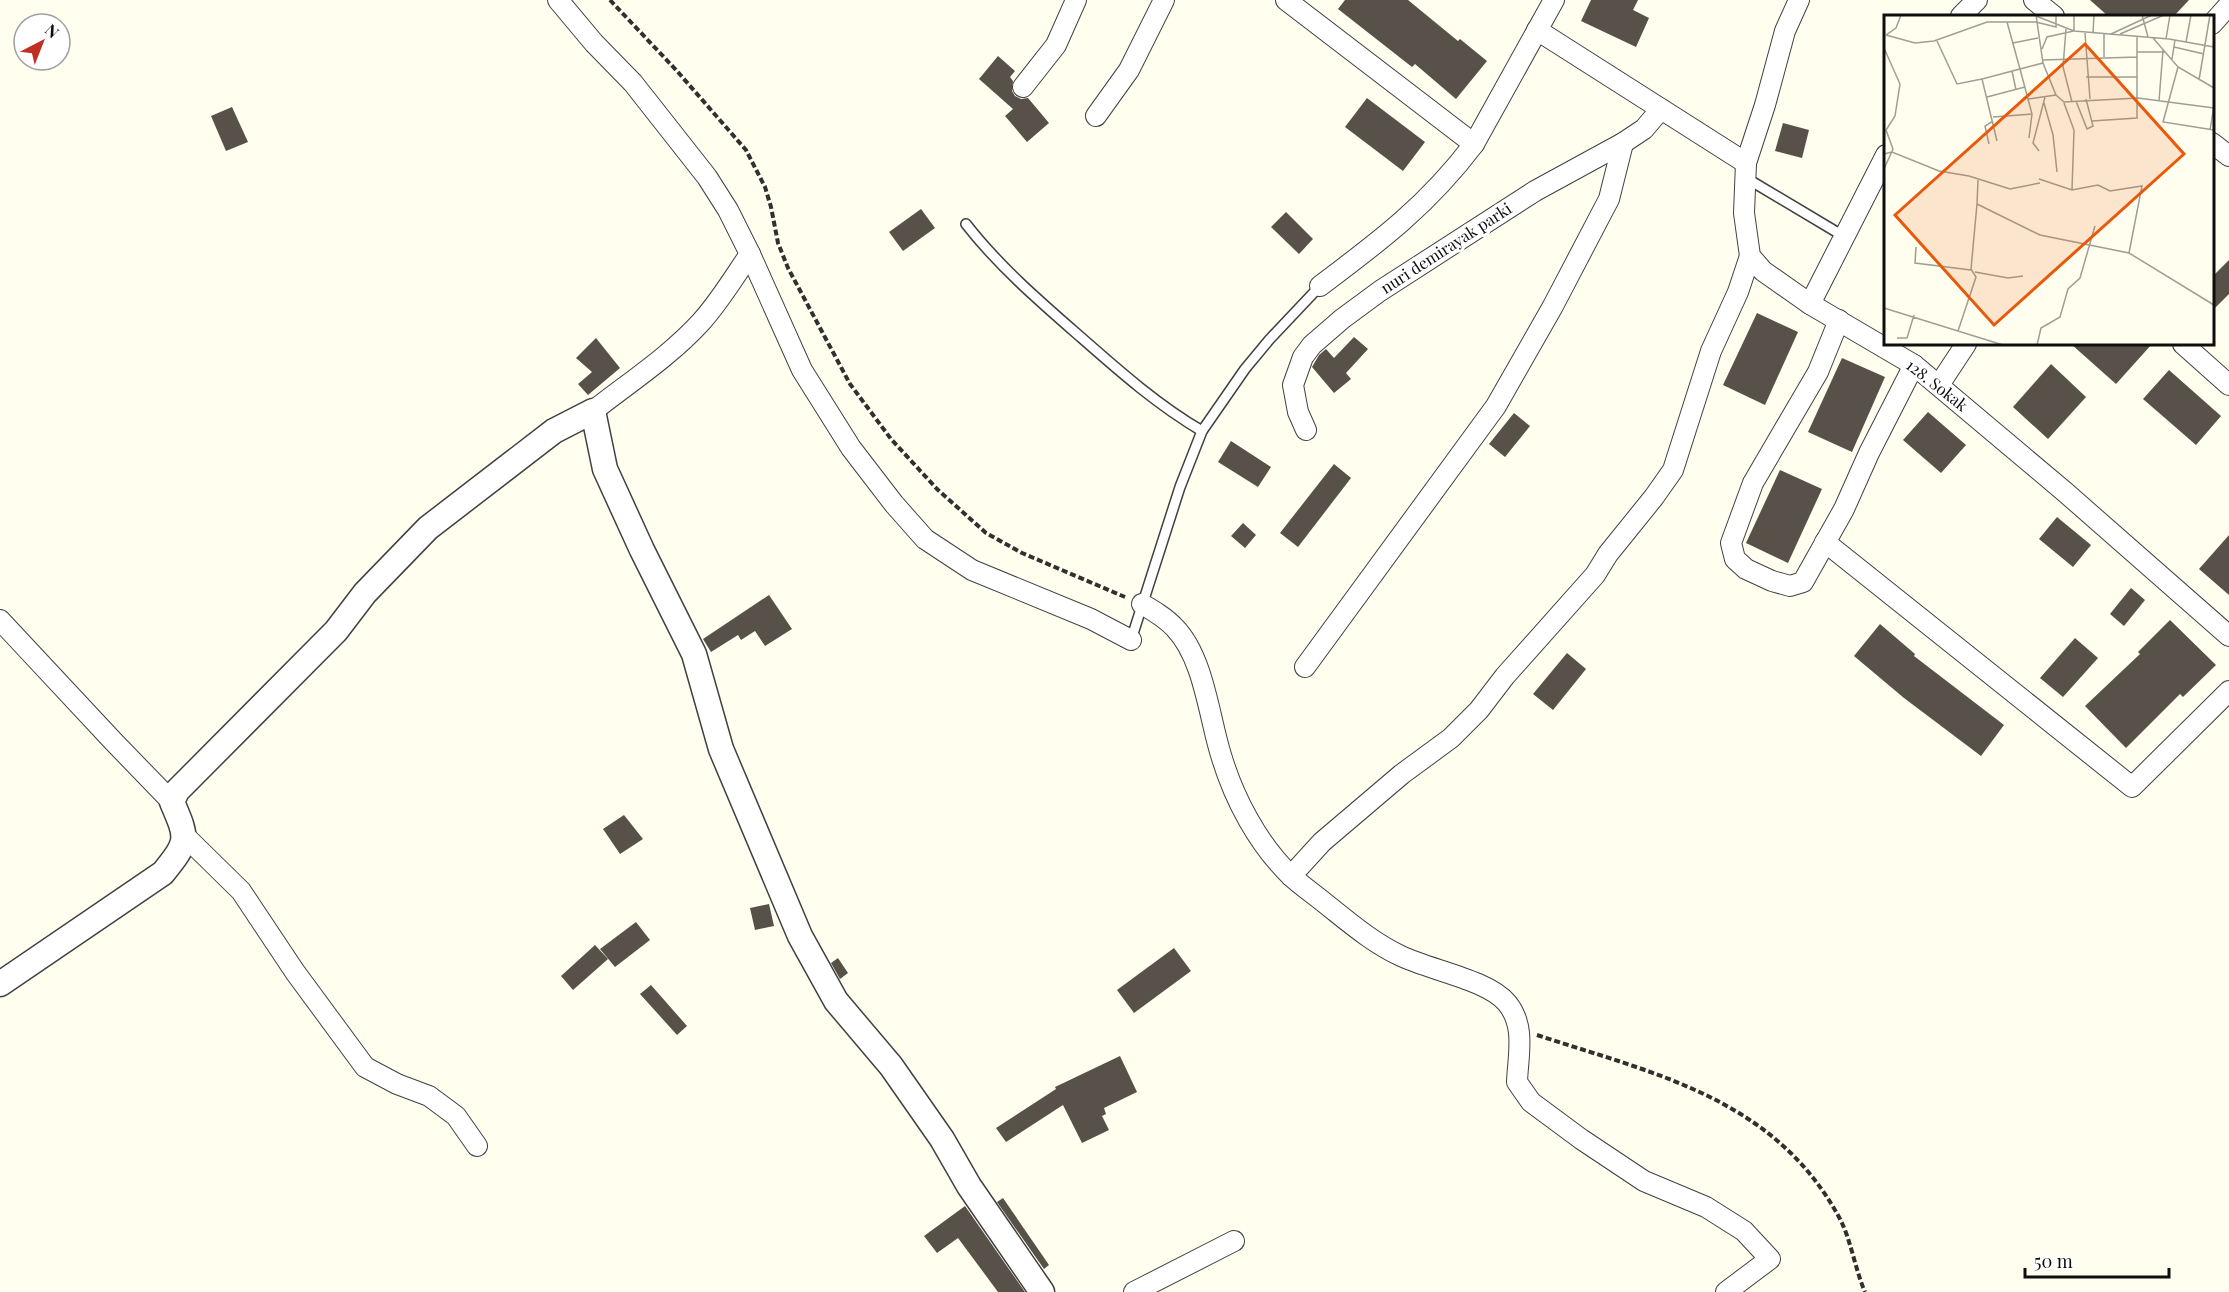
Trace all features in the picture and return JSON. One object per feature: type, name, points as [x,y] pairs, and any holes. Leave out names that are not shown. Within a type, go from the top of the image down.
[{"type":"street","points":[[558,0],[594,43],[633,83],[687,150],[728,210],[802,370],[851,448],[894,504],[925,539],[972,570],[1091,619],[1131,640]]},
{"type":"street","points":[[1023,87],[1056,45],[1076,0]]},
{"type":"street","points":[[1095,117],[1129,70],[1164,0]]},
{"type":"street","points":[[1286,0],[1474,144]]},
{"type":"street","points":[[1320,286],[1394,231],[1443,183],[1474,144],[1554,0]]},
{"type":"street","points":[[1291,876],[1322,842],[1402,774],[1450,738],[1479,710],[1512,668],[1595,575],[1608,554],[1673,470],[1711,351],[1738,292],[1750,256],[1744,213],[1746,171],[1785,31],[1799,0]]},
{"type":"street","points":[[1962,15],[1977,0]]},
{"type":"street","points":[[2034,0],[2054,15]]},
{"type":"street","points":[[2214,22],[2229,5]]},
{"type":"street","points":[[1537,30],[1661,109],[1746,171]]},
{"type":"street","name":"nuri demirayak parki","points":[[1306,430],[1298,412],[1293,385],[1303,357],[1312,345],[1380,291],[1535,191],[1644,129],[1661,109]]},
{"type":"street","points":[[1305,667],[1496,406],[1609,199],[1623,143]]},
{"type":"street","points":[[2214,144],[2229,156]]},
{"type":"street","points":[[1810,304],[1884,159]]},
{"type":"street","points":[[172,802],[177,791],[336,631],[365,593],[428,528],[554,431],[593,411],[672,349],[700,323],[725,292],[750,254]]},
{"type":"street","name":"128. Sokak","points":[[1750,256],[1763,271],[1810,304],[1914,364],[2065,492],[2229,636]]},
{"type":"street","points":[[1839,320],[1818,372],[1753,483],[1731,543],[1735,559],[1746,569],[1772,581],[1790,586],[1803,582],[1844,509],[1869,453],[1914,364]]},
{"type":"street","points":[[1939,385],[1965,345]]},
{"type":"street","points":[[2184,345],[2229,385]]},
{"type":"street","points":[[593,411],[605,469],[694,654],[722,749],[801,936],[836,1001],[891,1066],[942,1139],[975,1196],[1042,1292]]},
{"type":"street","points":[[1825,542],[2132,788],[2229,691]]},
{"type":"street","points":[[1142,604],[1160,615],[1176,629],[1190,650],[1198,668],[1221,758],[1236,796],[1255,830],[1291,876],[1372,940],[1400,956],[1494,991],[1507,1003],[1515,1016],[1519,1029],[1517,1082],[1532,1102],[1581,1139],[1644,1181],[1706,1207],[1744,1231],[1770,1259],[1725,1292]]},
{"type":"street","points":[[0,620],[172,802],[185,836],[240,891],[295,972],[365,1067],[397,1084],[429,1096],[456,1116],[477,1146]]},
{"type":"street","points":[[0,984],[164,873],[181,851],[185,836]]},
{"type":"street","points":[[1134,1292],[1234,1241]]},
{"type":"lane","points":[[1746,171],[1845,237]]},
{"type":"lane","points":[[966,224],[989,252],[1021,284],[1119,371],[1161,405],[1202,431]]},
{"type":"lane","points":[[1131,640],[1180,487],[1202,431],[1245,369],[1320,286]]},
{"type":"path","points":[[610,0],[677,71],[746,150],[765,187],[778,243],[788,268],[850,384],[891,440],[937,489],[987,533],[1022,553],[1142,604]]},
{"type":"path","points":[[1519,1029],[1680,1082],[1720,1101],[1749,1119],[1802,1165],[1829,1201],[1841,1222],[1865,1292]]},
{"type":"building","points":[[1345,0],[1408,0],[1458,41],[1460,39],[1487,61],[1456,99],[1415,64],[1412,67],[1338,9]]},
{"type":"building","points":[[1591,0],[1638,0],[1633,10],[1649,18],[1636,47],[1581,21]]},
{"type":"building","points":[[2090,0],[2189,0],[2175,15],[2107,15]]},
{"type":"building","points":[[998,56],[1015,71],[1010,77],[1013,81],[1012,91],[1015,96],[1021,99],[1028,98],[1049,123],[1027,142],[1005,116],[1013,109],[979,79]]},
{"type":"building","points":[[1367,98],[1425,142],[1403,171],[1345,127]]},
{"type":"building","points":[[232,107],[248,142],[226,151],[211,116]]},
{"type":"building","points":[[1783,123],[1809,130],[1802,158],[1775,151]]},
{"type":"building","points":[[921,209],[935,228],[903,251],[889,232]]},
{"type":"building","points":[[1286,212],[1313,239],[1299,254],[1271,227]]},
{"type":"building","points":[[2229,260],[2229,294],[2214,309],[2214,275]]},
{"type":"building","points":[[1757,313],[1798,332],[1765,405],[1723,385]]},
{"type":"building","points":[[1354,337],[1368,349],[1346,373],[1351,379],[1334,393],[1312,367],[1319,355],[1326,349],[1334,358]]},
{"type":"building","points":[[596,338],[620,368],[588,395],[578,384],[592,372],[576,358]]},
{"type":"building","points":[[2072,345],[2151,345],[2116,384]]},
{"type":"building","points":[[1842,358],[1885,377],[1852,452],[1808,432]]},
{"type":"building","points":[[2051,364],[2086,397],[2048,439],[2013,407]]},
{"type":"building","points":[[2169,370],[2221,416],[2196,445],[2143,399]]},
{"type":"building","points":[[1928,412],[1966,445],[1941,473],[1903,440]]},
{"type":"building","points":[[1514,413],[1530,426],[1505,457],[1489,444]]},
{"type":"building","points":[[1231,441],[1271,467],[1258,487],[1218,462]]},
{"type":"building","points":[[1334,464],[1351,478],[1298,547],[1280,533]]},
{"type":"building","points":[[1780,470],[1822,489],[1788,563],[1746,543]]},
{"type":"building","points":[[2057,517],[2091,545],[2073,567],[2039,539]]},
{"type":"building","points":[[1243,523],[1256,535],[1245,548],[1231,536]]},
{"type":"building","points":[[2229,535],[2229,595],[2199,569]]},
{"type":"building","points":[[2131,588],[2145,600],[2124,626],[2110,614]]},
{"type":"building","points":[[769,595],[792,629],[765,646],[755,631],[741,640],[738,635],[711,652],[703,639]]},
{"type":"building","points":[[2170,620],[2216,665],[2183,697],[2180,694],[2126,748],[2085,706],[2140,654],[2138,652]]},
{"type":"building","points":[[1880,624],[1915,654],[1914,656],[2004,725],[1981,756],[1904,698],[1854,656]]},
{"type":"building","points":[[2075,638],[2098,658],[2063,697],[2040,678]]},
{"type":"building","points":[[1567,653],[1586,669],[1553,710],[1533,694]]},
{"type":"building","points":[[624,815],[643,839],[620,854],[603,829]]},
{"type":"building","points":[[769,904],[774,926],[755,930],[750,908]]},
{"type":"building","points":[[636,922],[650,940],[615,967],[600,949]]},
{"type":"building","points":[[595,945],[608,959],[573,990],[561,976]]},
{"type":"building","points":[[1174,948],[1191,971],[1134,1013],[1117,990]]},
{"type":"building","points":[[838,958],[848,973],[840,979],[831,963]]},
{"type":"building","points":[[651,985],[687,1026],[677,1035],[640,994]]},
{"type":"building","points":[[1120,1056],[1137,1092],[1104,1108],[1106,1114],[1102,1116],[1109,1130],[1082,1143],[1063,1105],[1006,1142],[996,1128],[1056,1089],[1055,1087]]},
{"type":"building","points":[[1003,1198],[1049,1265],[1044,1269],[997,1202]]},
{"type":"building","points":[[965,1206],[1025,1292],[998,1292],[958,1238],[937,1253],[924,1236]]}]
